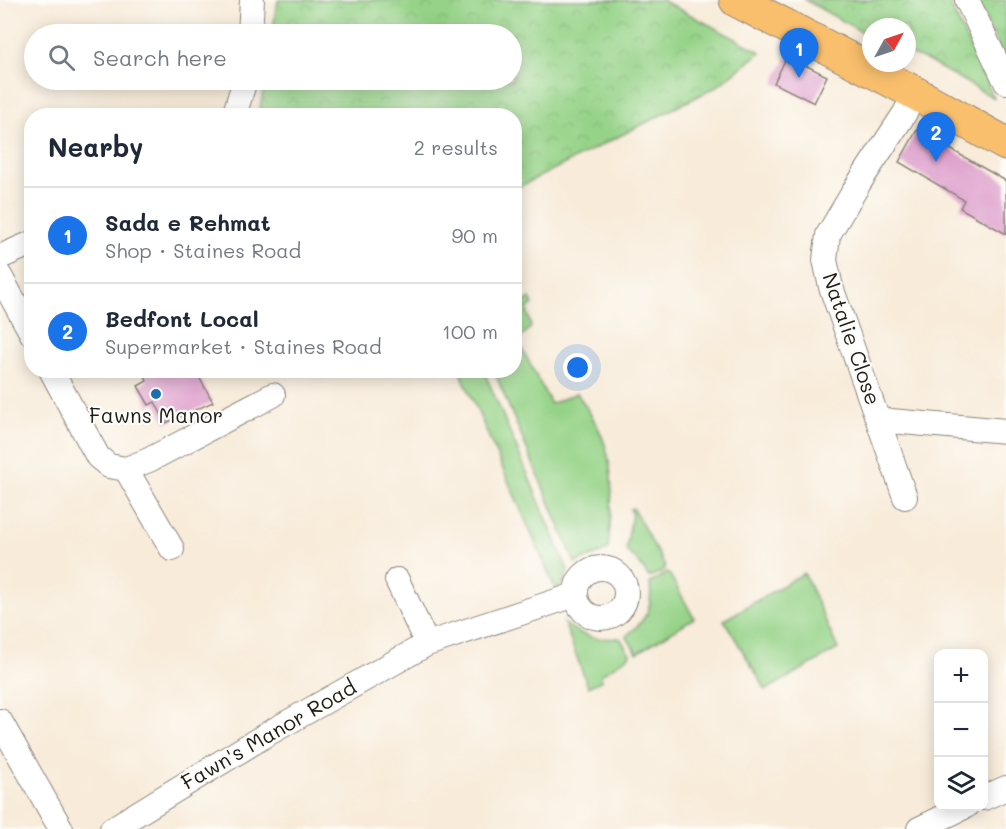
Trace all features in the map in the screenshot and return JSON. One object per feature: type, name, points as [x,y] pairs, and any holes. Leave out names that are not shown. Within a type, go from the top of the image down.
[{"type":"main road","points":[[736,0],[915,93],[1006,144]]},
{"type":"street","points":[[251,24],[252,0]]},
{"type":"street","points":[[967,0],[1006,82]]},
{"type":"street","points":[[236,108],[242,90]]},
{"type":"street","name":"Natalie Close","points":[[905,497],[831,287],[825,260],[828,235],[905,113],[915,93]]},
{"type":"street","points":[[0,257],[24,246]]},
{"type":"street","points":[[0,276],[24,320]]},
{"type":"street","points":[[55,378],[98,457],[110,466],[126,469],[149,460],[273,395]]},
{"type":"street","points":[[879,420],[1006,431]]},
{"type":"street","points":[[126,469],[172,549]]},
{"type":"street","points":[[397,580],[428,644]]},
{"type":"street","name":"Fawn's Manor Road","points":[[112,829],[269,733],[428,644],[575,595]]},
{"type":"street","points":[[0,721],[61,829]]},
{"type":"street","points":[[988,796],[1006,788]]},
{"type":"street","points":[[918,829],[957,811]]},
{"type":"green space","points":[[278,0],[662,0],[761,52],[716,87],[522,185],[522,108],[260,108],[263,90],[522,90],[522,24],[274,24]]},
{"type":"green space","points":[[805,0],[948,0],[994,98],[916,56],[916,18],[862,18],[862,32]]},
{"type":"green space","points":[[977,0],[1006,0],[1006,63]]},
{"type":"green space","points":[[530,298],[533,304],[527,309],[531,327],[522,337],[522,303]]},
{"type":"green space","points":[[522,349],[551,404],[577,393],[599,428],[606,448],[612,491],[608,550],[575,563],[497,378],[522,378]]},
{"type":"green space","points":[[463,378],[487,378],[568,570],[564,582],[556,590]]},
{"type":"green space","points":[[633,508],[665,566],[664,571],[649,577],[637,560],[626,551],[632,513],[630,509]]},
{"type":"green space","points":[[667,573],[694,618],[637,653],[626,636],[639,625],[647,614],[651,592],[650,583]]},
{"type":"green space","points":[[804,573],[838,649],[766,690],[724,620]]},
{"type":"green space","points":[[564,623],[590,637],[620,638],[630,654],[601,675],[602,680],[588,687]]},
{"type":"building","points":[[787,56],[827,76],[814,103],[774,83]]},
{"type":"building","points":[[917,130],[1006,181],[1006,234],[960,208],[964,200],[899,162]]},
{"type":"building","points":[[146,378],[200,378],[213,402],[166,423],[155,402],[149,405],[138,386],[147,381]]},
{"type":"place","name":"Sada e Rehmat","points":[[799,78]]},
{"type":"place","name":"Bedfont Local","points":[[936,162]]},
{"type":"place","name":"Fawns Manor","points":[[156,394]]}]
